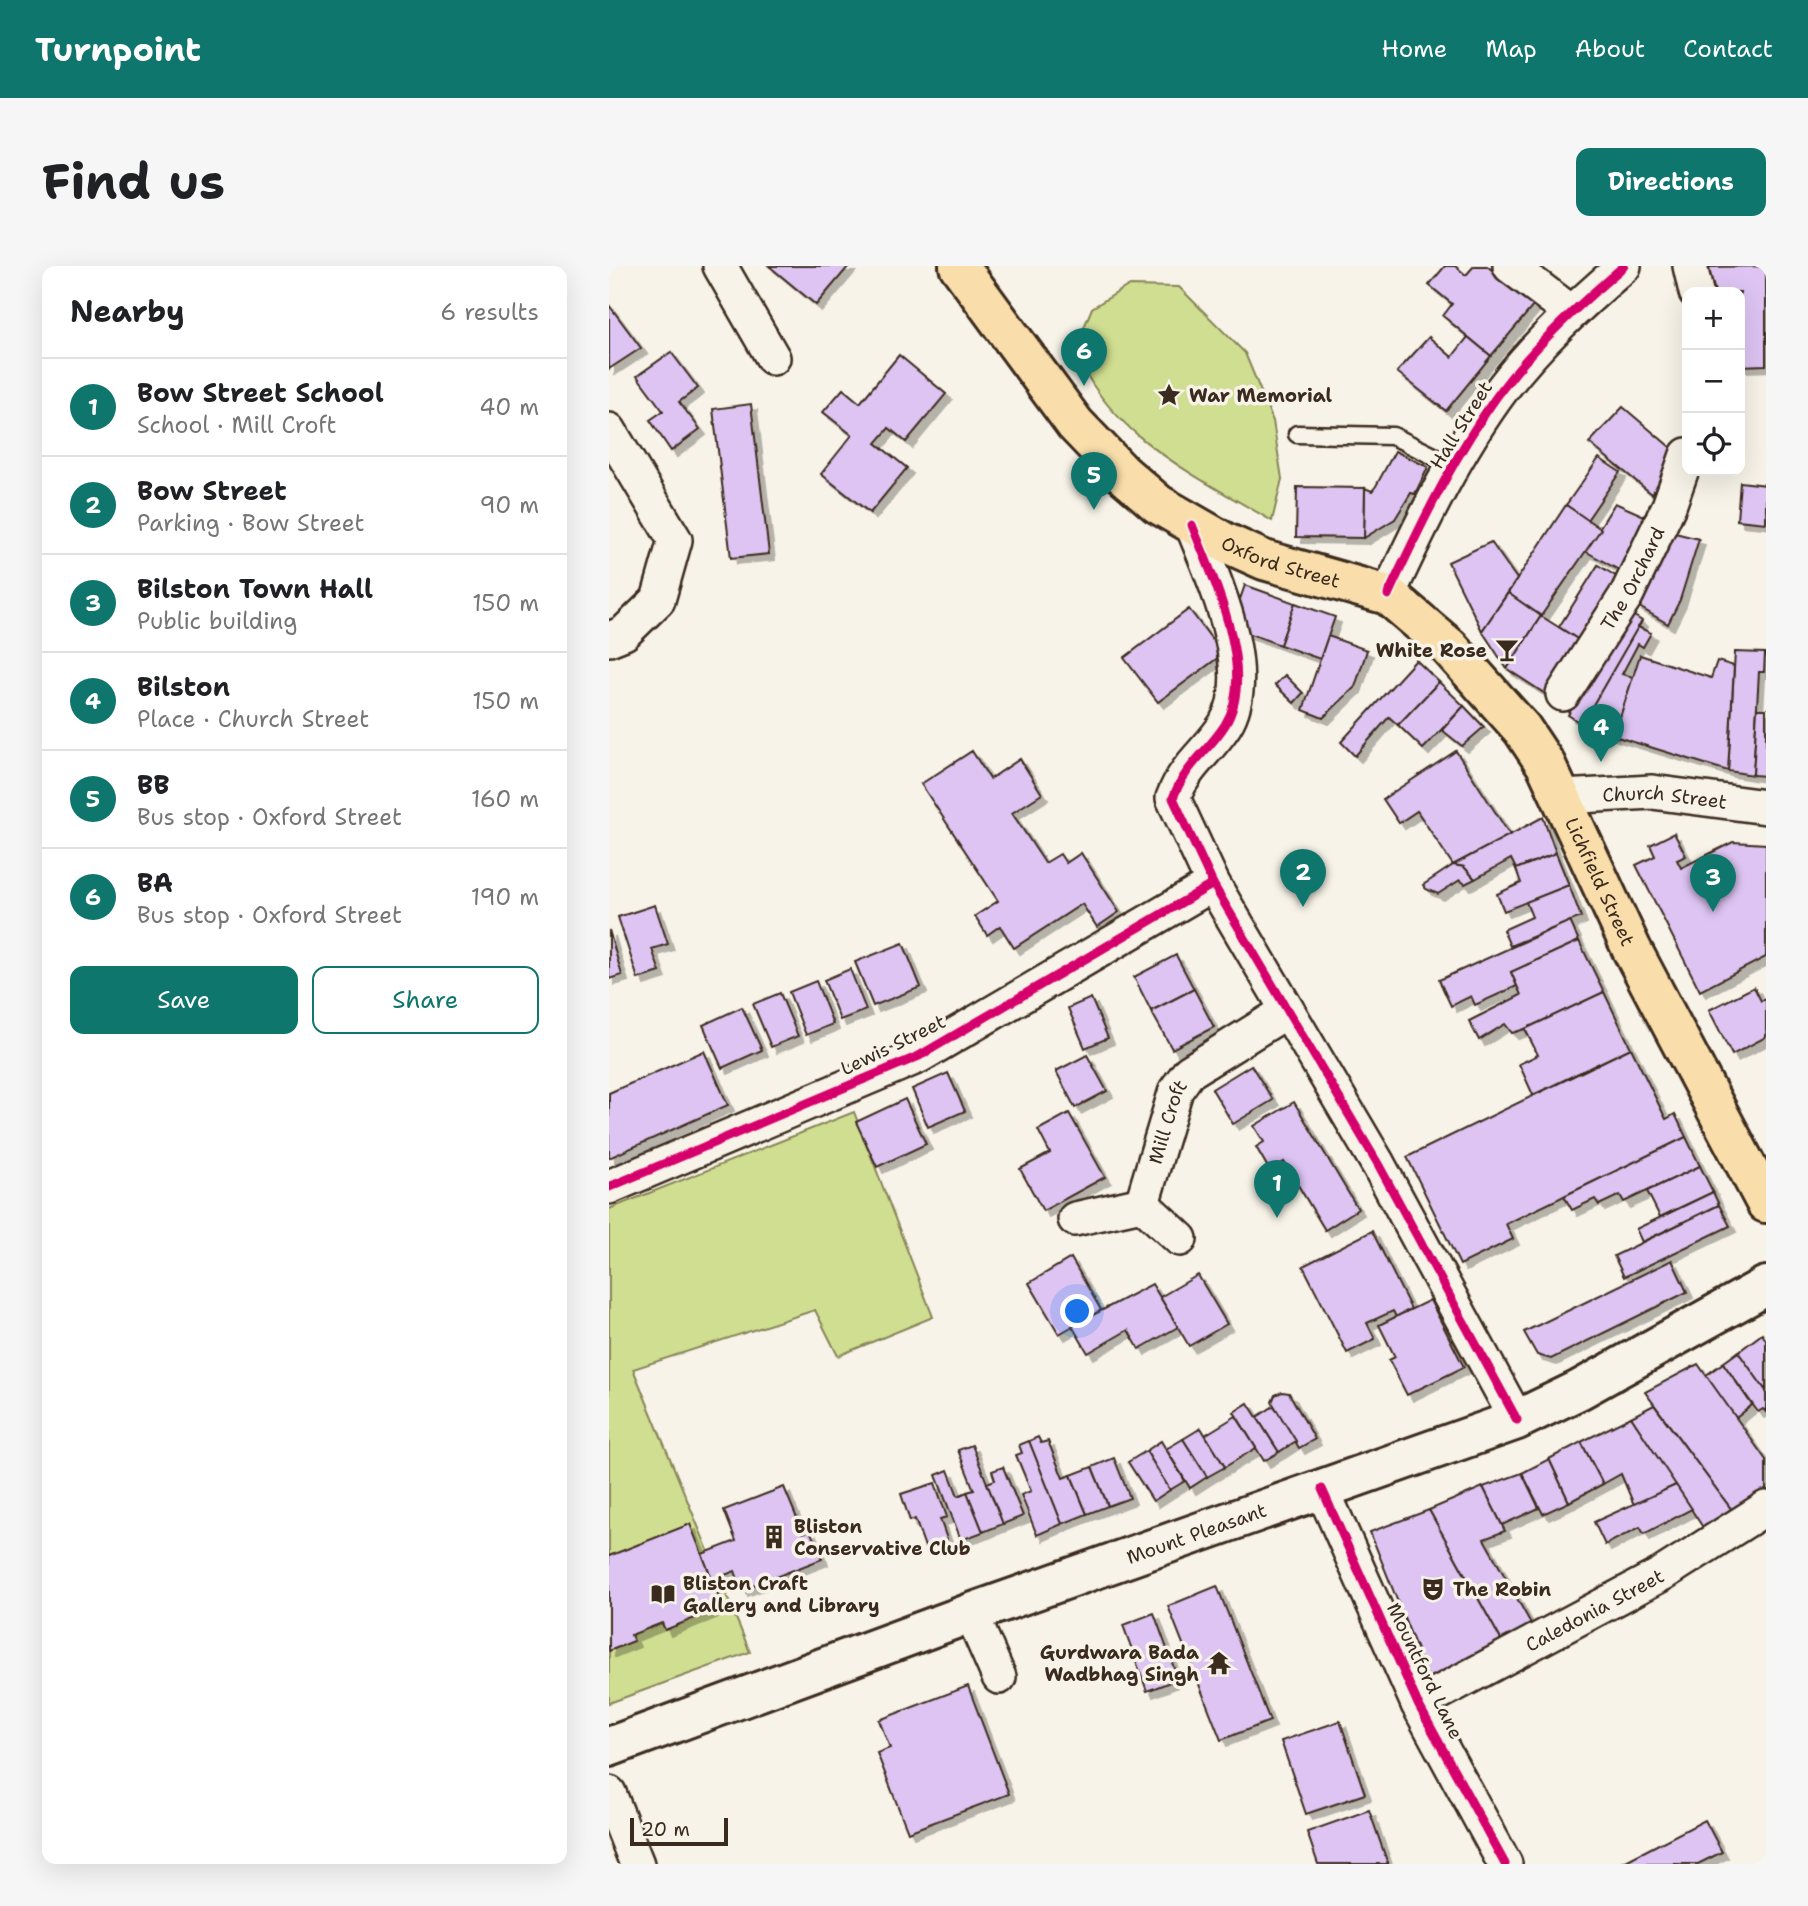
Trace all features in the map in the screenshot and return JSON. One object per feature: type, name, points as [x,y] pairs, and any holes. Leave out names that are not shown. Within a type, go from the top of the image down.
[{"type":"highway","name":"Oxford Street","points":[[958,266],[1075,424],[1122,473],[1158,504],[1192,525],[1264,560],[1388,595]]},
{"type":"highway","name":"Lichfield Street","points":[[1388,595],[1449,647],[1522,729],[1546,765],[1636,957],[1766,1203]]},
{"type":"main road","name":"Mount Pleasant","points":[[609,1747],[971,1613],[1517,1420],[1580,1390],[1766,1286]]},
{"type":"street","points":[[720,266],[773,358]]},
{"type":"street","points":[[1510,266],[1571,312]]},
{"type":"street","name":"Hall Street","points":[[1388,595],[1454,466],[1504,387],[1571,312],[1624,266]]},
{"type":"street","points":[[1690,266],[1695,287]]},
{"type":"street","points":[[609,430],[675,540],[658,600],[624,633],[609,639]]},
{"type":"street","name":"The Orchard","points":[[1563,694],[1627,594],[1669,506],[1682,469]]},
{"type":"street","points":[[1192,525],[1218,592],[1235,656],[1238,690],[1226,724],[1181,776],[1173,798],[1213,884],[1378,1164],[1517,1420]]},
{"type":"street","name":"Church Street","points":[[1562,797],[1652,792],[1766,807]]},
{"type":"street","name":"Lewis Street","points":[[609,1187],[919,1056],[1213,884]]},
{"type":"street","name":"Mill Croft","points":[[1142,1204],[1176,1090],[1189,1072],[1287,1011]]},
{"type":"street","points":[[1075,1219],[1142,1204],[1180,1238]]},
{"type":"street","name":"Mountford Lane","points":[[1322,1489],[1417,1704],[1505,1864]]},
{"type":"street","name":"Caledonia Street","points":[[1417,1704],[1662,1574],[1766,1508]]},
{"type":"street","points":[[971,1613],[999,1677]]},
{"type":"street","points":[[609,1793],[637,1864]]},
{"type":"lane","points":[[1297,434],[1393,436],[1454,466]]},
{"type":"green space","points":[[1128,286],[1179,287],[1245,353],[1273,421],[1282,479],[1272,521],[1157,451],[1131,430],[1108,406],[1089,379],[1075,349],[1092,308]]},
{"type":"green space","points":[[854,1112],[933,1317],[838,1356],[815,1310],[633,1369],[750,1652],[609,1703],[609,1209]]},
{"type":"building","points":[[769,266],[849,266],[816,305]]},
{"type":"building","points":[[1445,266],[1455,266],[1466,275],[1474,266],[1487,266],[1534,305],[1491,356],[1443,316],[1452,304],[1429,285]]},
{"type":"building","points":[[1766,266],[1766,365],[1745,366],[1745,287],[1714,287],[1708,267]]},
{"type":"building","points":[[609,305],[641,348],[609,369]]},
{"type":"building","points":[[1429,337],[1452,357],[1468,337],[1491,356],[1446,411],[1397,372]]},
{"type":"building","points":[[671,352],[698,388],[679,402],[700,429],[671,451],[650,420],[663,411],[637,376]]},
{"type":"building","points":[[899,355],[946,394],[906,442],[889,428],[876,443],[907,468],[870,513],[821,474],[852,435],[823,412],[843,389],[860,403]]},
{"type":"building","points":[[751,404],[769,554],[731,558],[713,409]]},
{"type":"building","points":[[1623,407],[1676,452],[1652,494],[1589,443]]},
{"type":"building","points":[[1395,451],[1428,467],[1415,494],[1411,493],[1395,519],[1364,538],[1365,488],[1372,491]]},
{"type":"building","points":[[1599,458],[1620,472],[1587,520],[1566,505]]},
{"type":"building","points":[[1740,482],[1766,485],[1766,523],[1737,520]]},
{"type":"building","points":[[1297,487],[1365,488],[1364,538],[1296,537]]},
{"type":"building","points":[[1615,503],[1649,518],[1626,574],[1585,551]]},
{"type":"building","points":[[1566,505],[1601,529],[1541,616],[1508,593]]},
{"type":"building","points":[[1671,532],[1699,539],[1680,600],[1668,624],[1636,605],[1649,587]]},
{"type":"building","points":[[1491,542],[1517,579],[1482,631],[1448,562]]},
{"type":"building","points":[[1598,565],[1622,580],[1582,642],[1559,627]]},
{"type":"building","points":[[1245,585],[1295,603],[1280,645],[1245,632],[1238,605]]},
{"type":"building","name":"White Rose","points":[[1508,593],[1541,616],[1507,669],[1482,631]]},
{"type":"building","points":[[1295,603],[1335,617],[1320,659],[1280,645]]},
{"type":"building","points":[[1189,609],[1223,654],[1158,702],[1124,658]]},
{"type":"building","points":[[1628,612],[1642,621],[1582,724],[1568,715]]},
{"type":"building","points":[[1541,616],[1582,642],[1547,695],[1507,669]]},
{"type":"building","points":[[1638,627],[1651,633],[1643,647],[1638,644],[1622,674],[1633,677],[1614,736],[1582,724]]},
{"type":"building","points":[[1328,636],[1367,650],[1355,687],[1323,718],[1303,710]]},
{"type":"building","points":[[1735,652],[1765,653],[1764,672],[1759,672],[1753,775],[1728,771]]},
{"type":"building","points":[[1640,655],[1711,678],[1717,661],[1734,666],[1728,771],[1614,736]]},
{"type":"building","points":[[1416,660],[1439,682],[1398,725],[1389,717],[1355,756],[1341,742]]},
{"type":"building","points":[[1285,675],[1303,693],[1294,703],[1275,685]]},
{"type":"building","points":[[1439,682],[1464,706],[1423,749],[1398,725]]},
{"type":"building","points":[[1464,706],[1484,727],[1462,746],[1442,730]]},
{"type":"building","points":[[1757,709],[1766,709],[1766,776],[1753,775]]},
{"type":"building","points":[[972,751],[990,779],[1020,759],[1042,794],[1012,813],[1045,863],[1060,854],[1066,863],[1081,853],[1119,912],[1097,927],[1082,904],[1014,948],[1000,926],[987,935],[975,916],[998,901],[921,784]]},
{"type":"building","points":[[1456,751],[1510,835],[1453,865],[1417,811],[1399,823],[1383,799]]},
{"type":"building","points":[[1543,817],[1556,853],[1516,869],[1511,859],[1475,879],[1464,867],[1453,865]]},
{"type":"building","points":[[1674,833],[1686,856],[1677,860],[1681,868],[1733,842],[1766,844],[1766,957],[1700,991],[1636,865],[1655,856],[1650,845]]},
{"type":"building","points":[[1556,853],[1569,885],[1504,911],[1497,894],[1521,883],[1516,869]]},
{"type":"building","points":[[1453,865],[1464,867],[1475,879],[1465,884],[1460,880],[1438,894],[1426,889],[1423,885]]},
{"type":"building","points":[[1569,885],[1581,917],[1510,946],[1503,930],[1532,917],[1526,902]]},
{"type":"building","points":[[655,905],[668,944],[652,949],[660,972],[638,979],[618,917]]},
{"type":"building","points":[[1570,921],[1579,941],[1511,972],[1517,986],[1475,1005],[1471,996],[1451,1006],[1439,980]]},
{"type":"building","points":[[609,930],[622,975],[609,979]]},
{"type":"building","points":[[1579,941],[1604,992],[1525,1029],[1512,1033],[1505,1024],[1479,1040],[1469,1021],[1521,995],[1511,972]]},
{"type":"building","points":[[903,943],[921,987],[873,1006],[855,962]]},
{"type":"building","points":[[1176,955],[1194,989],[1151,1011],[1134,977]]},
{"type":"building","points":[[850,969],[866,1010],[840,1020],[824,980]]},
{"type":"building","points":[[816,981],[833,1024],[806,1035],[789,992]]},
{"type":"building","points":[[1754,987],[1761,1001],[1766,999],[1766,1037],[1732,1055],[1709,1010]]},
{"type":"building","points":[[1194,989],[1214,1027],[1172,1049],[1151,1011]]},
{"type":"building","points":[[1604,992],[1631,1048],[1533,1095],[1519,1064],[1538,1055],[1525,1029]]},
{"type":"building","points":[[780,993],[798,1036],[771,1047],[753,1004]]},
{"type":"building","points":[[1091,998],[1108,1038],[1085,1048],[1068,1008]]},
{"type":"building","points":[[742,1007],[762,1050],[722,1068],[703,1025]]},
{"type":"building","points":[[1631,1048],[1666,1119],[1675,1114],[1686,1137],[1506,1224],[1513,1239],[1460,1265],[1407,1157]]},
{"type":"building","points":[[704,1051],[728,1105],[609,1158],[609,1093]]},
{"type":"building","points":[[1087,1055],[1107,1091],[1075,1108],[1056,1071]]},
{"type":"building","points":[[1251,1065],[1273,1100],[1233,1124],[1212,1089]]},
{"type":"building","points":[[948,1073],[965,1111],[928,1127],[912,1089]]},
{"type":"building","points":[[905,1099],[926,1144],[877,1167],[856,1122]]},
{"type":"building","points":[[1294,1102],[1358,1209],[1325,1230],[1284,1162],[1270,1171],[1256,1147],[1264,1142],[1254,1126]]},
{"type":"building","points":[[1069,1113],[1105,1177],[1043,1211],[1020,1169],[1050,1153],[1038,1130]]},
{"type":"building","points":[[1686,1137],[1700,1166],[1624,1202],[1620,1195],[1599,1205],[1595,1199],[1572,1210],[1564,1196]]},
{"type":"building","points":[[1700,1166],[1713,1192],[1660,1217],[1647,1191]]},
{"type":"building","points":[[1713,1192],[1719,1205],[1642,1242],[1636,1229]]},
{"type":"building","points":[[1719,1205],[1730,1226],[1624,1277],[1614,1256]]},
{"type":"building","points":[[1372,1231],[1411,1309],[1396,1317],[1393,1311],[1367,1323],[1375,1339],[1347,1353],[1303,1266]]},
{"type":"building","points":[[1071,1258],[1101,1310],[1059,1334],[1029,1283]]},
{"type":"building","points":[[1672,1260],[1687,1292],[1551,1359],[1537,1355],[1524,1332]]},
{"type":"building","points":[[1198,1275],[1227,1324],[1189,1346],[1160,1297]]},
{"type":"building","points":[[1152,1284],[1178,1327],[1139,1349],[1128,1330],[1088,1353],[1072,1326]]},
{"type":"building","points":[[1430,1300],[1464,1367],[1407,1395],[1389,1360],[1395,1357],[1379,1325]]},
{"type":"building","points":[[1762,1334],[1766,1340],[1766,1391],[1738,1352]]},
{"type":"building","points":[[1738,1352],[1766,1391],[1766,1412],[1763,1409],[1758,1412],[1723,1363]]},
{"type":"building","points":[[1723,1363],[1752,1405],[1736,1418],[1705,1376]]},
{"type":"building","points":[[1698,1364],[1766,1460],[1766,1492],[1734,1513],[1645,1392]]},
{"type":"building","points":[[1289,1393],[1315,1439],[1299,1448],[1272,1402],[1275,1395]]},
{"type":"building","points":[[1248,1403],[1279,1452],[1264,1461],[1234,1412]]},
{"type":"building","points":[[1654,1405],[1734,1513],[1704,1529],[1631,1417]]},
{"type":"building","points":[[1274,1406],[1296,1441],[1279,1452],[1257,1417]]},
{"type":"building","points":[[1236,1416],[1256,1448],[1225,1467],[1205,1435]]},
{"type":"building","points":[[1631,1417],[1676,1485],[1634,1505],[1621,1474],[1603,1484],[1581,1442]]},
{"type":"building","points":[[1201,1428],[1225,1467],[1207,1477],[1183,1439]]},
{"type":"building","points":[[1038,1437],[1041,1443],[1048,1441],[1063,1478],[1071,1475],[1087,1514],[1062,1524],[1029,1441]]},
{"type":"building","points":[[1183,1439],[1207,1477],[1190,1488],[1166,1449]]},
{"type":"building","points":[[1029,1441],[1062,1524],[1037,1535],[1021,1495],[1031,1491],[1016,1455],[1022,1453],[1019,1445]]},
{"type":"building","points":[[1161,1441],[1185,1481],[1170,1490],[1146,1451]]},
{"type":"building","points":[[1581,1442],[1603,1484],[1569,1502],[1549,1459]]},
{"type":"building","points":[[972,1445],[1003,1524],[983,1532],[967,1492],[974,1490],[958,1450]]},
{"type":"building","points":[[1146,1451],[1170,1490],[1153,1501],[1128,1462]]},
{"type":"building","points":[[1114,1458],[1130,1498],[1108,1506],[1092,1467]]},
{"type":"building","points":[[1549,1459],[1569,1502],[1543,1514],[1522,1473]]},
{"type":"building","points":[[1003,1467],[1023,1516],[1003,1524],[987,1483],[995,1480],[992,1471]]},
{"type":"building","points":[[1092,1467],[1108,1506],[1087,1514],[1071,1475]]},
{"type":"building","points":[[948,1470],[958,1496],[967,1492],[983,1532],[961,1540],[936,1475]]},
{"type":"building","points":[[1522,1473],[1539,1508],[1502,1525],[1483,1487]]},
{"type":"building","points":[[935,1483],[947,1517],[940,1519],[947,1539],[925,1547],[915,1519],[910,1521],[901,1494]]},
{"type":"building","points":[[1676,1485],[1692,1509],[1644,1534],[1640,1527],[1605,1545],[1594,1522]]},
{"type":"building","name":"Bliston Conservative Club","points":[[784,1487],[803,1533],[810,1530],[822,1559],[742,1590],[735,1571],[712,1580],[702,1554],[736,1541],[724,1510]]},
{"type":"building","points":[[1483,1487],[1505,1531],[1484,1539],[1534,1629],[1505,1647],[1429,1510]]},
{"type":"building","name":"The Robin","points":[[1429,1510],[1505,1647],[1429,1680],[1370,1532]]},
{"type":"building","name":"Bliston Craft Gallery and Library","points":[[690,1524],[723,1607],[665,1630],[662,1623],[631,1635],[634,1641],[609,1651],[609,1556]]},
{"type":"building","name":"Gurdwara Bada Wadbhag Singh","points":[[1217,1586],[1270,1721],[1221,1740],[1168,1606]]},
{"type":"building","points":[[1154,1613],[1178,1679],[1147,1691],[1123,1625]]},
{"type":"building","points":[[968,1686],[1009,1794],[908,1832],[877,1753],[890,1748],[879,1720]]},
{"type":"building","points":[[1340,1721],[1365,1794],[1306,1814],[1281,1741]]},
{"type":"building","points":[[1369,1810],[1388,1864],[1318,1864],[1307,1832]]},
{"type":"building","points":[[1705,1820],[1722,1852],[1698,1864],[1620,1864]]},
{"type":"cycle path","points":[[1388,595],[1455,462],[1503,388],[1560,324],[1624,266]]},
{"type":"cycle path","points":[[1192,525],[1229,625],[1237,679],[1234,703],[1225,725],[1190,767],[1173,798],[1213,884],[1378,1164],[1517,1420]]},
{"type":"cycle path","points":[[609,1187],[919,1056],[1213,884]]},
{"type":"cycle path","points":[[1322,1489],[1418,1704],[1505,1864]]},
{"type":"place","name":"BA","points":[[1084,386]]},
{"type":"place","name":"War Memorial","points":[[1169,395]]},
{"type":"place","name":"BB","points":[[1094,510]]},
{"type":"place","name":"White Rose","points":[[1507,650]]},
{"type":"place","name":"Bilston","points":[[1601,762]]},
{"type":"place","name":"Bow Street","points":[[1303,907]]},
{"type":"place","name":"Bilston Town Hall","points":[[1713,912]]},
{"type":"place","name":"Bow Street School","points":[[1277,1218]]},
{"type":"place","name":"Bliston Conservative Club","points":[[774,1537]]},
{"type":"place","name":"The Robin","points":[[1433,1589]]},
{"type":"place","name":"Bliston Craft Gallery and Library","points":[[663,1594]]},
{"type":"place","name":"Gurdwara Bada Wadbhag Singh","points":[[1219,1663]]}]
